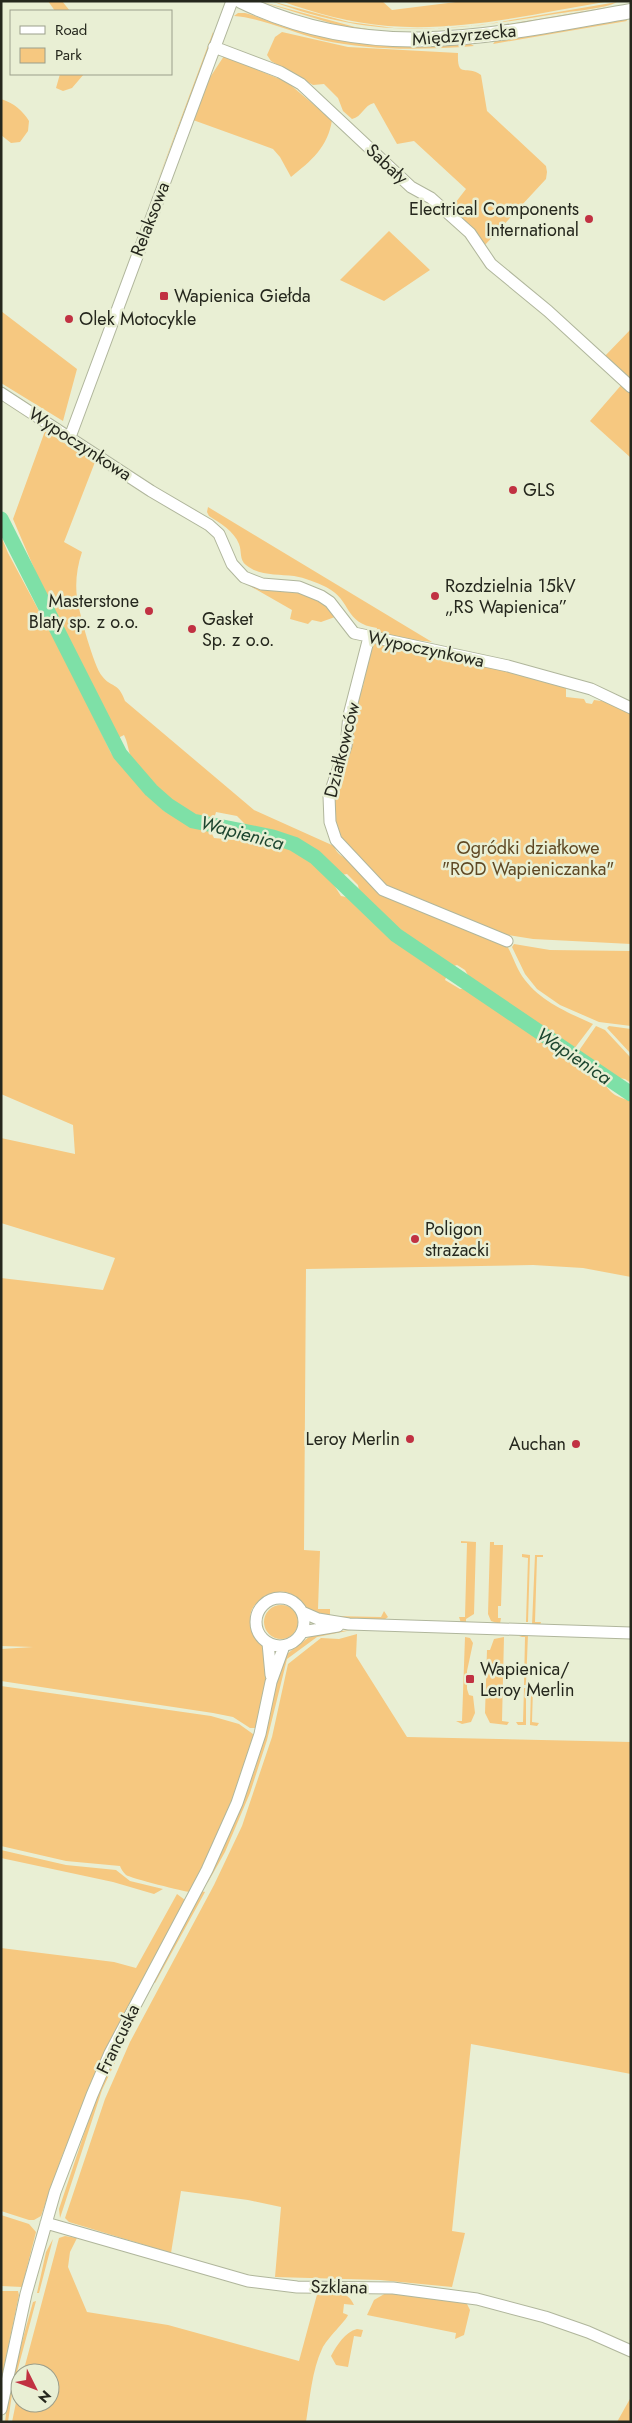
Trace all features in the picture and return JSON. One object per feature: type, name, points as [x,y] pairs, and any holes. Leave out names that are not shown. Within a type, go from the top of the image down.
[{"type":"main road","name":"Międzyrzecka","points":[[241,1],[284,18],[332,31],[381,38],[420,40],[484,36],[631,11]]},
{"type":"street","name":"Relaksowa","points":[[70,437],[232,1]]},
{"type":"street","name":"Sabały","points":[[214,47],[280,72],[301,84],[411,187],[431,198],[470,233],[491,264],[548,311],[631,387]]},
{"type":"street","name":"Wypoczynkowa","points":[[1,393],[152,491],[209,525],[219,534],[232,564],[244,577],[262,584],[299,587],[321,596],[330,602],[349,629],[369,637],[498,664],[563,681],[600,692],[631,708]]},
{"type":"street","name":"Działkowców","points":[[369,637],[349,715],[346,746],[329,796],[330,822],[336,840],[383,890],[508,941]]},
{"type":"street","points":[[283,1598],[298,1605],[302,1612],[304,1625],[302,1632],[292,1644],[284,1646],[268,1643],[258,1631],[258,1615],[268,1602],[283,1598]]},
{"type":"street","points":[[302,1612],[318,1619],[349,1624],[631,1633]]},
{"type":"street","points":[[302,1632],[349,1624]]},
{"type":"street","name":"Francuska","points":[[268,1643],[271,1682]]},
{"type":"street","name":"Francuska","points":[[1,2409],[26,2294],[46,2223],[92,2095],[110,2053],[207,1870],[234,1812],[256,1748],[271,1682],[284,1646]]},
{"type":"street","name":"Szklana","points":[[46,2223],[248,2281],[298,2287],[402,2289],[476,2300],[545,2317],[588,2332],[631,2352]]},
{"type":"green space","points":[[48,1],[62,1],[69,10],[54,10]]},
{"type":"green space","points":[[259,1],[355,27],[381,31],[340,26]]},
{"type":"green space","points":[[271,1],[349,22],[392,28],[345,22]]},
{"type":"green space","points":[[281,1],[382,1],[392,10],[464,1],[610,1],[472,24],[416,27],[374,25],[347,20]]},
{"type":"green space","points":[[617,2],[596,8],[488,24]]},
{"type":"green space","points":[[614,6],[482,31],[413,35],[389,32],[426,33],[481,29]]},
{"type":"green space","points":[[238,13],[245,13],[286,27],[335,39],[424,46],[469,43],[474,46],[398,49],[341,44],[245,17],[234,16]]},
{"type":"green space","points":[[625,18],[627,21],[493,44],[496,40]]},
{"type":"green space","points":[[213,32],[213,37],[155,188]]},
{"type":"green space","points":[[282,32],[348,47],[458,53],[461,69],[481,75],[487,111],[546,166],[546,179],[484,246],[449,211],[466,189],[414,141],[397,144],[374,103],[352,119],[343,111],[338,98],[324,84],[313,85],[271,61],[267,55],[275,37]]},
{"type":"green space","points":[[224,56],[287,82],[332,120],[327,138],[318,153],[291,177],[280,157],[273,149],[193,120],[207,82]]},
{"type":"green space","points":[[60,75],[83,75],[72,88],[63,91],[56,88]]},
{"type":"green space","points":[[1,99],[18,108],[29,121],[28,131],[20,142],[11,143],[1,135]]},
{"type":"green space","points":[[389,231],[430,270],[384,301],[340,280]]},
{"type":"green space","points":[[1,311],[77,369],[63,421],[1,383]]},
{"type":"green space","points":[[631,329],[631,384],[603,358]]},
{"type":"green space","points":[[623,383],[631,390],[631,458],[590,421]]},
{"type":"green space","points":[[45,431],[95,462],[64,542],[82,552],[77,575],[77,598],[91,651],[102,676],[120,690],[125,701],[254,810],[334,846],[382,894],[506,944],[518,969],[529,985],[554,1005],[593,1024],[574,1049],[473,984],[465,970],[457,965],[451,967],[391,926],[360,895],[358,885],[347,874],[341,875],[319,854],[298,842],[246,825],[237,816],[216,812],[214,819],[195,815],[168,799],[142,773],[131,757],[124,735],[118,738],[51,608],[13,519]]},
{"type":"green space","points":[[208,507],[432,642],[376,635],[377,628],[366,625],[353,617],[341,599],[326,587],[294,576],[269,574],[251,569],[242,561],[237,539],[226,528],[209,516],[207,512]]},
{"type":"green space","points":[[1,536],[111,753],[164,811],[192,825],[210,830],[214,838],[235,840],[248,835],[287,846],[311,860],[335,881],[334,885],[341,896],[351,898],[394,937],[447,975],[445,980],[460,989],[467,988],[603,1081],[614,1094],[631,1101],[631,1277],[583,1268],[533,1265],[306,1269],[304,1550],[320,1551],[318,1609],[330,1609],[330,1616],[381,1617],[384,1611],[388,1617],[384,1620],[339,1618],[321,1615],[312,1612],[294,1596],[285,1592],[274,1593],[263,1598],[255,1605],[251,1613],[253,1629],[267,1659],[265,1685],[256,1728],[250,1728],[233,1717],[213,1713],[1,1681],[1,1649],[33,1647],[1,1646],[1,1278],[103,1290],[115,1258],[1,1223],[1,1138],[75,1154],[73,1125],[1,1094]]},
{"type":"green space","points":[[250,586],[298,590],[321,600],[335,617],[321,622],[312,620],[308,624],[290,619],[292,610]]},
{"type":"green space","name":"Ogródki działkowe \"ROD Wapieniczanka\"","points":[[376,642],[566,685],[566,697],[584,699],[586,703],[592,704],[594,700],[609,702],[631,712],[631,944],[533,939],[502,934],[386,887],[340,837],[331,811],[337,783],[343,781],[345,773],[342,770],[351,720],[363,686],[371,645]]},
{"type":"green space","points":[[514,944],[550,950],[631,951],[631,1026],[599,1022],[560,1005],[537,989],[525,974],[512,947]]},
{"type":"green space","points":[[596,1026],[605,1030],[631,1058],[631,1083],[625,1079],[613,1077],[578,1052]]},
{"type":"green space","points":[[609,1026],[631,1029],[631,1054],[607,1028]]},
{"type":"green space","points":[[461,1541],[476,1542],[474,1614],[466,1619],[466,1623],[461,1623],[459,1617],[465,1617],[467,1543],[461,1543]]},
{"type":"green space","points":[[490,1542],[494,1542],[494,1545],[503,1545],[501,1606],[498,1606],[498,1618],[501,1618],[500,1624],[491,1621],[488,1614]]},
{"type":"green space","points":[[522,1554],[530,1555],[528,1622],[526,1622],[528,1558],[522,1557]]},
{"type":"green space","points":[[535,1555],[543,1555],[543,1557],[537,1557],[535,1622],[541,1622],[540,1625],[532,1625]]},
{"type":"green space","points":[[281,1605],[293,1610],[298,1622],[293,1634],[281,1639],[269,1634],[264,1622],[269,1610]]},
{"type":"green space","points":[[352,1630],[317,1637],[287,1659],[267,1740],[250,1793],[225,1852],[207,1884],[235,1822],[255,1769],[283,1657],[313,1634]]},
{"type":"green space","points":[[357,1634],[356,1656],[407,1737],[631,1742],[631,2074],[471,2044],[452,2231],[465,2233],[452,2287],[380,2280],[275,2277],[281,2207],[248,2200],[181,2191],[171,2253],[69,2222],[65,2218],[105,2099],[130,2042],[214,1885],[242,1826],[272,1737],[288,1664],[321,1638],[339,1639]]},
{"type":"green space","points":[[528,1634],[526,1685],[524,1685],[525,1637],[519,1637]]},
{"type":"green space","points":[[465,1637],[470,1638],[473,1643],[467,1671],[467,1689],[469,1695],[473,1696],[475,1713],[471,1722],[462,1724],[456,1721],[462,1721]]},
{"type":"green space","points":[[504,1637],[502,1721],[509,1722],[507,1725],[490,1723],[485,1713],[487,1650],[490,1650],[494,1639]]},
{"type":"green space","points":[[1,1686],[211,1716],[239,1724],[253,1734],[254,1737],[248,1758],[234,1797],[190,1892],[130,1877],[125,1874],[120,1866],[66,1861],[1,1846]]},
{"type":"green space","points":[[524,1688],[526,1688],[526,1725],[518,1725],[516,1722],[523,1722]]},
{"type":"green space","points":[[531,1688],[533,1688],[532,1722],[539,1723],[537,1726],[530,1725]]},
{"type":"green space","points":[[1,1850],[66,1865],[116,1870],[130,1881],[163,1889],[154,1894],[113,1882],[1,1858]]},
{"type":"green space","points":[[201,1891],[205,1892],[155,1983],[152,1982]]},
{"type":"green space","points":[[177,1894],[185,1900],[106,2050],[62,2156],[41,2216],[34,2220],[29,2220],[1,2211],[1,1948],[114,1962],[136,1968]]},
{"type":"green space","points":[[150,1989],[102,2090],[60,2218],[59,2209],[93,2107],[116,2053]]},
{"type":"green space","points":[[1,2215],[29,2224],[36,2232],[22,2287],[1,2286]]},
{"type":"green space","points":[[65,2236],[77,2238],[70,2252],[68,2267],[87,2312],[168,2325],[299,2361],[318,2291],[339,2292],[347,2296],[354,2305],[344,2304],[343,2313],[348,2315],[322,2349],[312,2384],[306,2422],[12,2422],[14,2413],[60,2413],[60,2363],[26,2363],[59,2238]]},
{"type":"green space","points":[[53,2239],[39,2293],[37,2293],[46,2252]]},
{"type":"green space","points":[[1,2291],[18,2291],[19,2295],[1,2382]]},
{"type":"green space","points":[[386,2293],[466,2302],[470,2310],[464,2335],[455,2339],[456,2333],[367,2315],[374,2300]]},
{"type":"green space","points":[[36,2301],[19,2363],[16,2363],[33,2302]]},
{"type":"green space","points":[[357,2329],[363,2330],[361,2337],[354,2336],[348,2367],[336,2365],[331,2356],[333,2352],[345,2336]]},
{"type":"green space","points":[[10,2385],[10,2408],[8,2422],[5,2422]]},
{"type":"green space","points":[[631,2397],[631,2422],[617,2422]]},
{"type":"waterway","name":"Wapienica","points":[[1,519],[120,754],[151,790],[168,805],[193,821],[273,837],[294,844],[315,857],[396,935],[631,1094]]},
{"type":"place","name":"Electrical Components International","points":[[589,219]]},
{"type":"place","name":"Wapienica Giełda","points":[[164,296]]},
{"type":"place","name":"Olek Motocykle","points":[[69,319]]},
{"type":"place","name":"GLS","points":[[513,490]]},
{"type":"place","name":"Rozdzielnia 15kV „RS Wapienica”","points":[[435,596]]},
{"type":"place","name":"Masterstone Blaty sp. z o.o.","points":[[149,611]]},
{"type":"place","name":"Gasket Sp. z o.o.","points":[[192,629]]},
{"type":"place","name":"Poligon strażacki","points":[[415,1239]]},
{"type":"place","name":"Leroy Merlin","points":[[410,1439]]},
{"type":"place","name":"Auchan","points":[[576,1444]]},
{"type":"place","name":"Wapienica/ Leroy Merlin","points":[[470,1679]]}]
